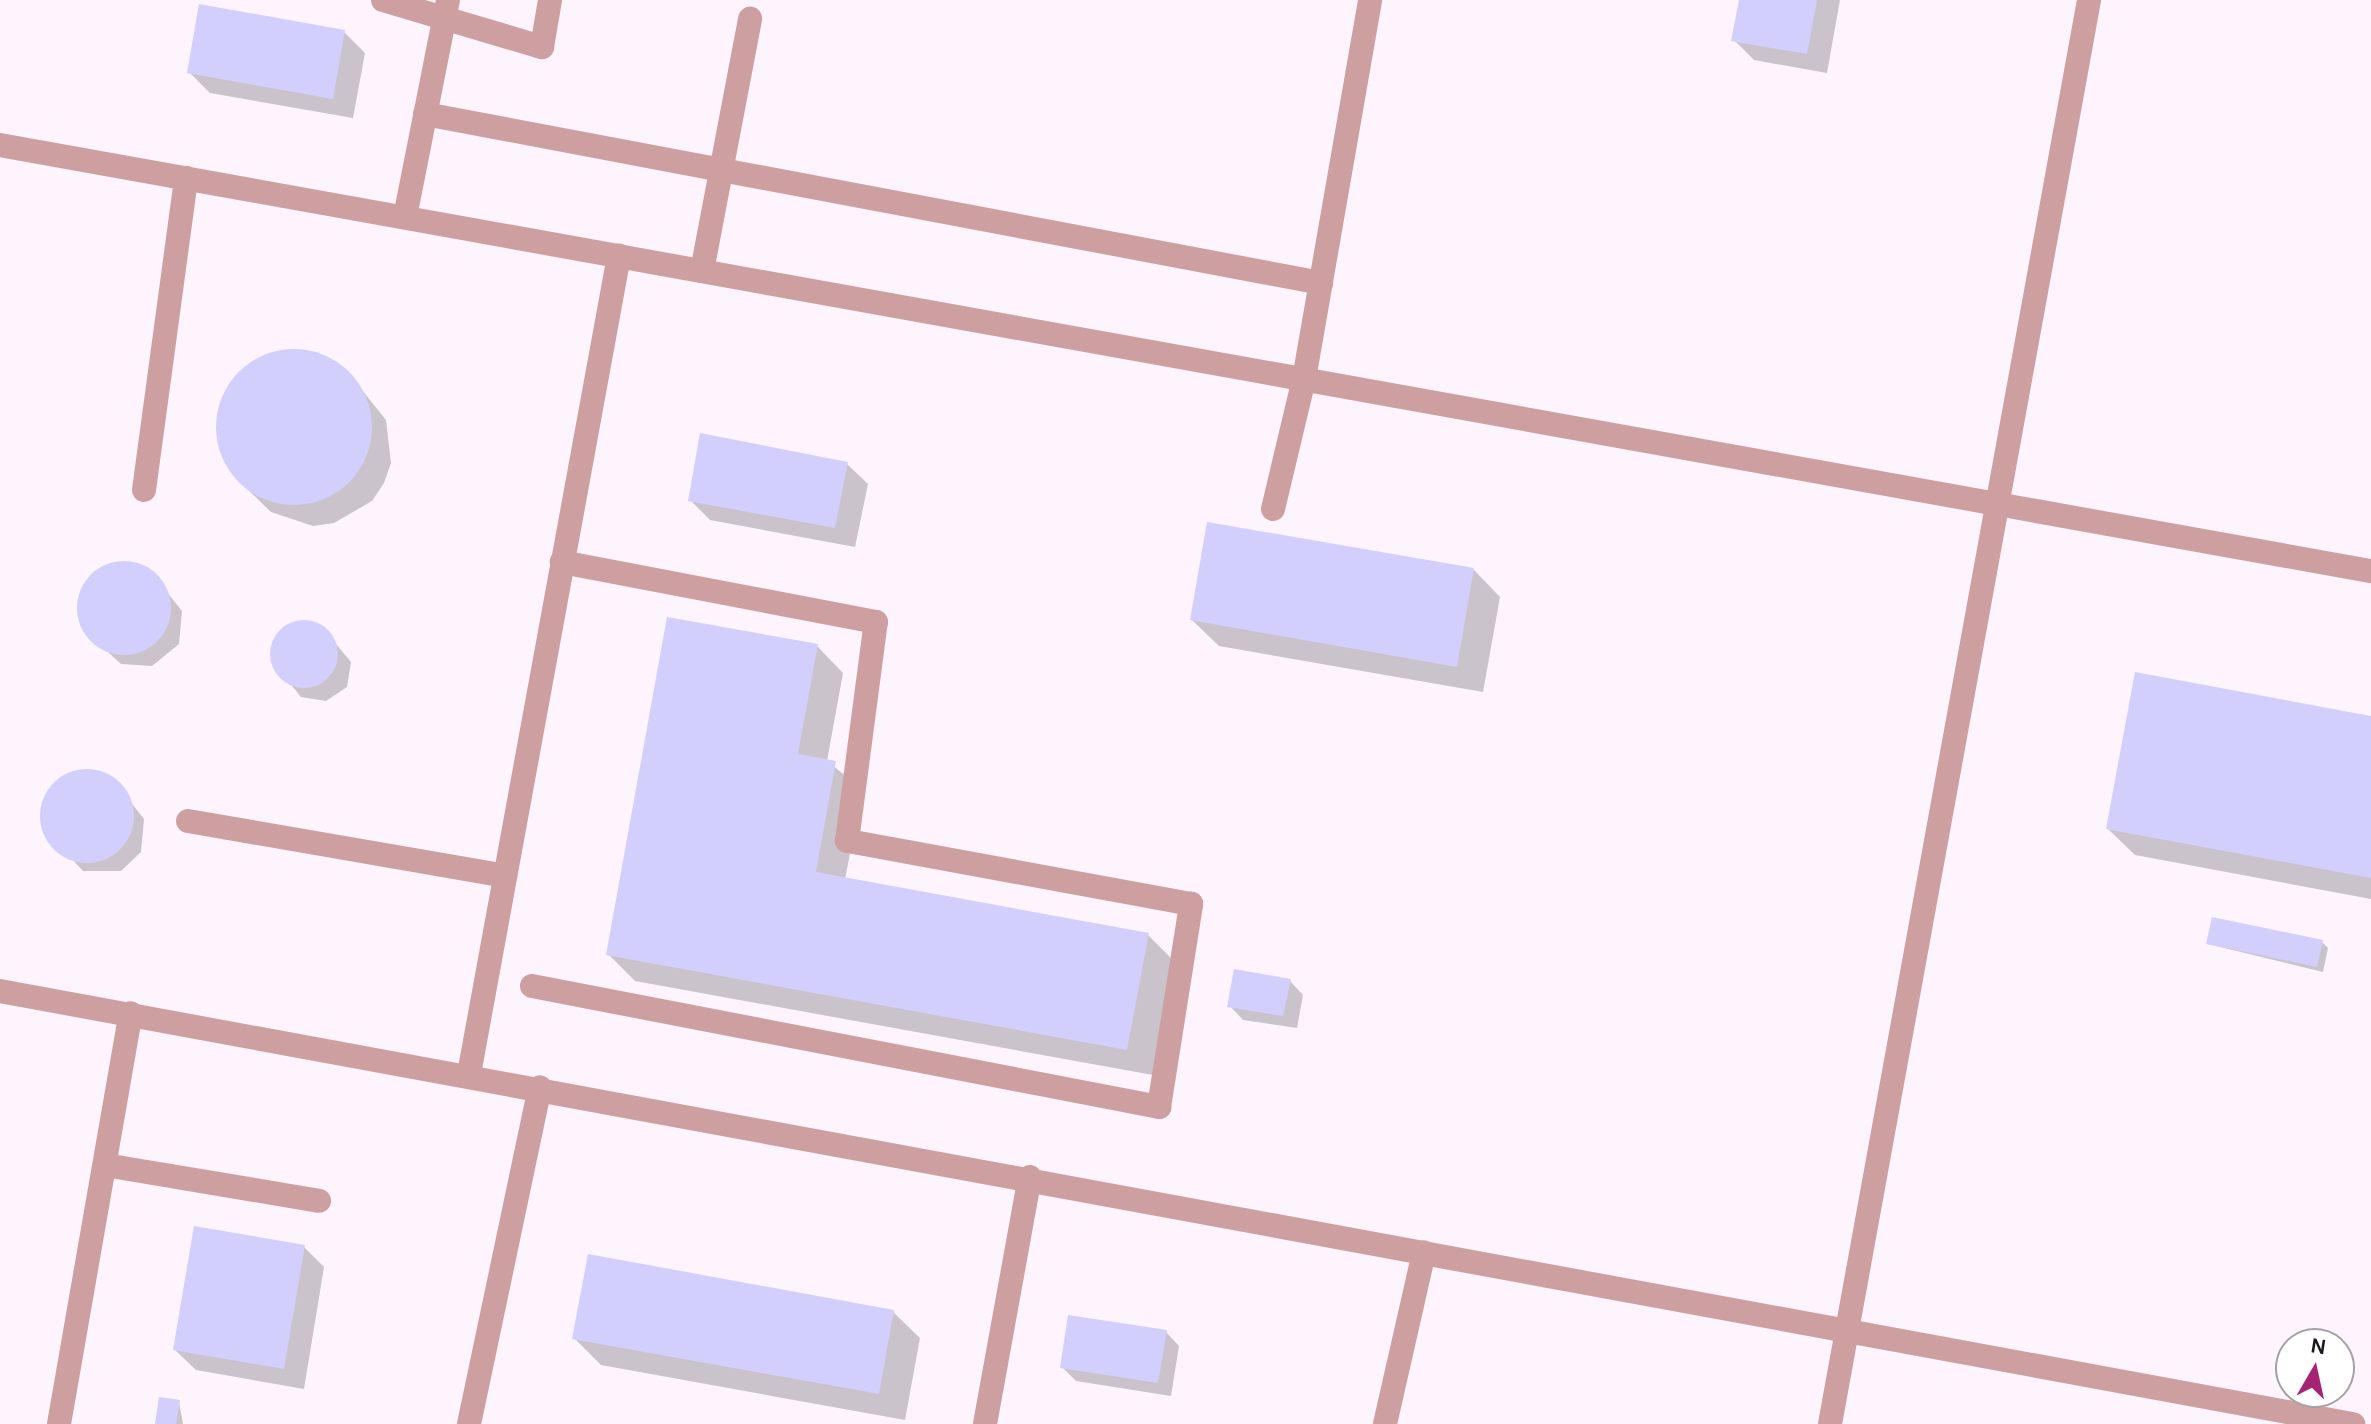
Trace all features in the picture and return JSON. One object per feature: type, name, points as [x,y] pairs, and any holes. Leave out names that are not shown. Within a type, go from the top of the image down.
[{"type":"lane","points":[[383,0],[447,7],[542,47],[550,0]]},
{"type":"lane","points":[[1273,509],[1304,379],[1370,0]]},
{"type":"lane","points":[[1830,1424],[2001,504],[2089,0]]},
{"type":"lane","points":[[405,217],[447,7]]},
{"type":"lane","points":[[702,271],[750,19]]},
{"type":"lane","points":[[425,114],[720,175],[1321,283]]},
{"type":"lane","points":[[0,145],[2371,571]]},
{"type":"lane","points":[[144,490],[186,178]]},
{"type":"lane","points":[[469,1074],[619,256]]},
{"type":"lane","points":[[532,986],[1159,1107],[1191,904],[847,841],[876,622],[562,562]]},
{"type":"lane","points":[[188,821],[505,876]]},
{"type":"lane","points":[[0,991],[1030,1177],[2353,1424]]},
{"type":"lane","points":[[59,1424],[131,1013]]},
{"type":"lane","points":[[469,1424],[540,1087]]},
{"type":"lane","points":[[105,1165],[319,1201]]},
{"type":"lane","points":[[985,1424],[1030,1177]]},
{"type":"lane","points":[[1385,1424],[1424,1252]]},
{"type":"building","points":[[1739,0],[1817,0],[1807,54],[1731,41]]},
{"type":"building","points":[[199,4],[345,30],[333,99],[187,73]]},
{"type":"building","points":[[294,349],[324,355],[349,372],[366,397],[372,427],[366,457],[349,482],[324,499],[294,505],[264,499],[239,482],[222,457],[216,427],[222,397],[239,372],[264,355]]},
{"type":"building","points":[[700,433],[848,462],[835,528],[688,501]]},
{"type":"building","points":[[1207,522],[1474,568],[1457,667],[1190,620]]},
{"type":"building","points":[[124,561],[142,565],[157,575],[167,590],[171,608],[167,626],[157,641],[142,651],[124,655],[106,651],[91,641],[81,626],[77,608],[81,590],[91,575],[106,565]]},
{"type":"building","points":[[667,617],[818,644],[798,754],[836,761],[816,872],[1149,933],[1127,1050],[606,955]]},
{"type":"building","points":[[311,620],[332,635],[338,654],[336,667],[328,678],[311,688],[297,688],[280,678],[272,667],[270,647],[280,630],[291,622]]},
{"type":"building","points":[[2135,672],[2371,716],[2371,878],[2106,829]]},
{"type":"building","points":[[87,769],[105,773],[120,783],[130,798],[134,816],[130,834],[120,849],[105,859],[87,863],[69,859],[54,849],[44,834],[40,816],[44,798],[54,783],[69,773]]},
{"type":"building","points":[[2212,917],[2323,940],[2317,967],[2206,944]]},
{"type":"building","points":[[1234,969],[1291,979],[1283,1016],[1227,1007]]},
{"type":"building","points":[[194,1226],[305,1245],[284,1369],[173,1350]]},
{"type":"building","points":[[588,1254],[894,1310],[879,1394],[572,1339]]},
{"type":"building","points":[[1068,1315],[1167,1330],[1158,1383],[1060,1368]]},
{"type":"building","points":[[159,1397],[180,1400],[176,1424],[155,1424]]}]
